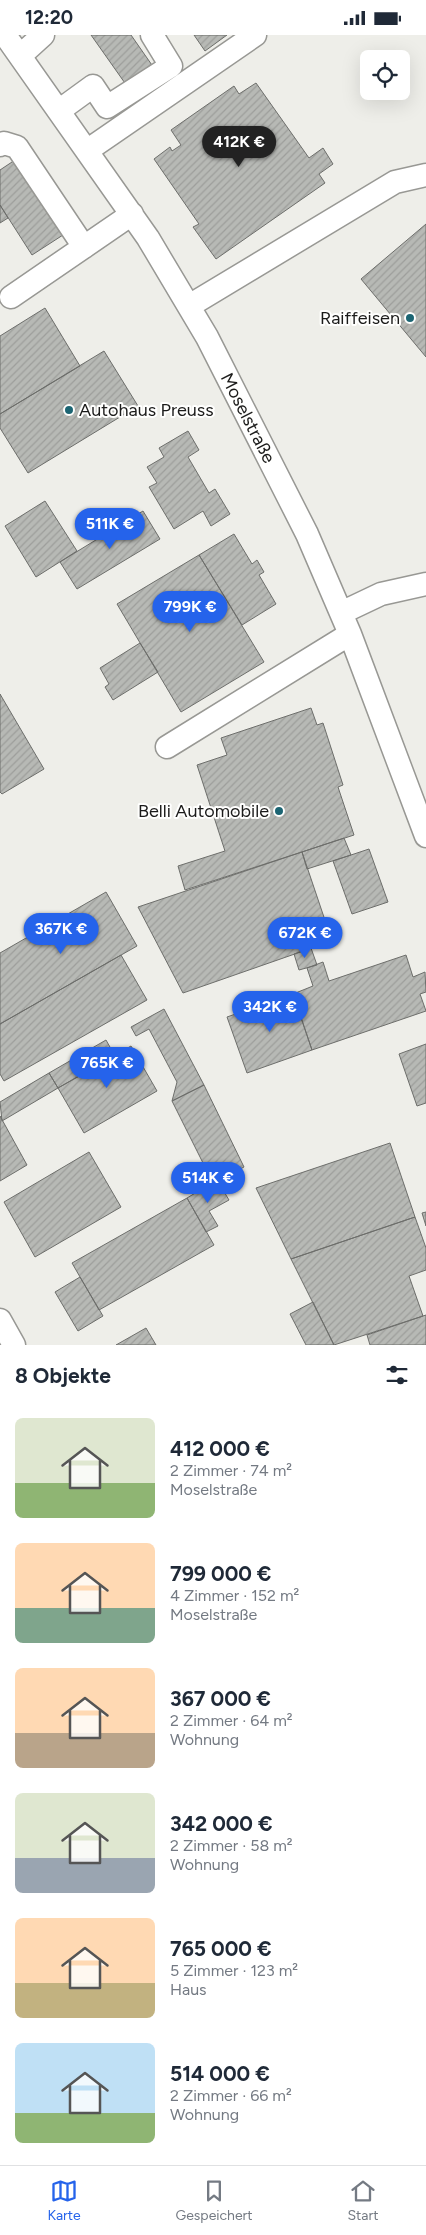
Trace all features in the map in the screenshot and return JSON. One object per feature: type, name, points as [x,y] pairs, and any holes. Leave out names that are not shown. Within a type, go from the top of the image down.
[{"type":"street","points":[[10,49],[43,35]]},
{"type":"street","points":[[60,110],[93,87],[107,107],[171,66],[152,35]]},
{"type":"street","points":[[88,150],[255,35]]},
{"type":"street","name":"Moselstraße","points":[[10,49],[60,110],[88,150],[132,214],[189,306],[303,525],[350,634],[426,836]]},
{"type":"street","points":[[0,145],[4,143],[18,147],[84,247]]},
{"type":"street","points":[[189,306],[395,182],[426,175]]},
{"type":"street","points":[[11,297],[132,214]]},
{"type":"street","points":[[341,613],[381,593],[426,584]]},
{"type":"street","points":[[166,747],[350,634]]},
{"type":"street","points":[[0,1320],[14,1345]]},
{"type":"building","points":[[91,35],[131,35],[154,68],[127,86]]},
{"type":"building","points":[[194,35],[227,35],[205,51]]},
{"type":"building","points":[[256,83],[309,158],[323,148],[333,164],[319,174],[325,183],[216,259],[193,227],[199,224],[154,159],[170,147],[172,151],[181,145],[171,130],[234,86],[239,94]]},
{"type":"building","points":[[15,160],[63,235],[32,255],[0,205],[0,170]]},
{"type":"building","points":[[0,205],[8,218],[0,223]]},
{"type":"building","name":"Raiffeisen","points":[[426,224],[426,357],[361,279]]},
{"type":"building","points":[[45,308],[80,366],[0,414],[0,336]]},
{"type":"building","name":"Autohaus Preuss","points":[[104,351],[138,406],[28,473],[0,428],[0,414]]},
{"type":"building","points":[[188,431],[199,450],[188,457],[209,493],[215,489],[230,514],[211,526],[203,511],[174,529],[149,487],[157,483],[147,467],[164,457],[159,448]]},
{"type":"building","points":[[45,501],[77,551],[36,577],[5,526]]},
{"type":"building","points":[[143,511],[160,539],[77,589],[60,562]]},
{"type":"building","points":[[234,534],[252,564],[257,560],[264,572],[259,575],[276,604],[242,625],[199,555]]},
{"type":"building","points":[[199,555],[264,662],[181,712],[117,604]]},
{"type":"building","points":[[140,643],[158,672],[113,700],[105,687],[109,684],[100,668]]},
{"type":"building","points":[[0,694],[44,769],[2,794],[0,792]]},
{"type":"building","name":"Belli Automobile","points":[[311,708],[317,725],[323,723],[343,785],[338,787],[354,835],[185,890],[178,866],[225,851],[197,765],[227,755],[221,738]]},
{"type":"building","points":[[344,838],[351,855],[307,869],[302,852]]},
{"type":"building","points":[[369,849],[388,902],[352,914],[333,861]]},
{"type":"building","points":[[302,852],[332,941],[183,993],[138,907]]},
{"type":"building","points":[[106,892],[137,946],[0,1024],[0,953]]},
{"type":"building","points":[[311,948],[317,965],[299,970],[294,954]]},
{"type":"building","points":[[121,955],[147,1000],[4,1081],[0,1074],[0,1024]]},
{"type":"building","points":[[406,955],[413,977],[425,972],[426,992],[420,994],[426,1011],[312,1050],[293,994],[313,986],[307,968],[323,962],[329,981]]},
{"type":"building","points":[[293,994],[312,1050],[247,1073],[227,1017]]},
{"type":"building","points":[[164,1009],[204,1085],[172,1101],[177,1082],[149,1029],[136,1036],[131,1027]]},
{"type":"building","points":[[106,1040],[115,1056],[58,1088],[49,1073]]},
{"type":"building","points":[[426,1044],[426,1103],[417,1106],[399,1054]]},
{"type":"building","points":[[131,1046],[157,1091],[84,1133],[58,1088]]},
{"type":"building","points":[[49,1073],[58,1088],[2,1121],[0,1102]]},
{"type":"building","points":[[204,1085],[244,1167],[213,1183],[172,1101]]},
{"type":"building","points":[[0,1116],[27,1165],[0,1181]]},
{"type":"building","points":[[390,1143],[415,1217],[291,1259],[256,1188]]},
{"type":"building","points":[[89,1152],[121,1207],[35,1257],[4,1202]]},
{"type":"building","points":[[217,1180],[229,1200],[209,1211],[218,1226],[206,1232],[187,1198]]},
{"type":"building","points":[[187,1198],[214,1245],[99,1310],[72,1263]]},
{"type":"building","points":[[426,1212],[426,1226],[422,1213]]},
{"type":"building","points":[[415,1217],[426,1248],[426,1270],[409,1276],[423,1316],[334,1345],[291,1259]]},
{"type":"building","points":[[80,1277],[103,1316],[78,1331],[55,1292]]},
{"type":"building","points":[[313,1302],[334,1345],[306,1345],[290,1314]]},
{"type":"building","points":[[426,1315],[426,1345],[370,1345],[367,1335]]},
{"type":"building","points":[[146,1328],[156,1345],[116,1345]]},
{"type":"place","name":"Raiffeisen","points":[[410,318]]},
{"type":"place","name":"Autohaus Preuss","points":[[69,410]]},
{"type":"place","name":"Belli Automobile","points":[[279,811]]}]
